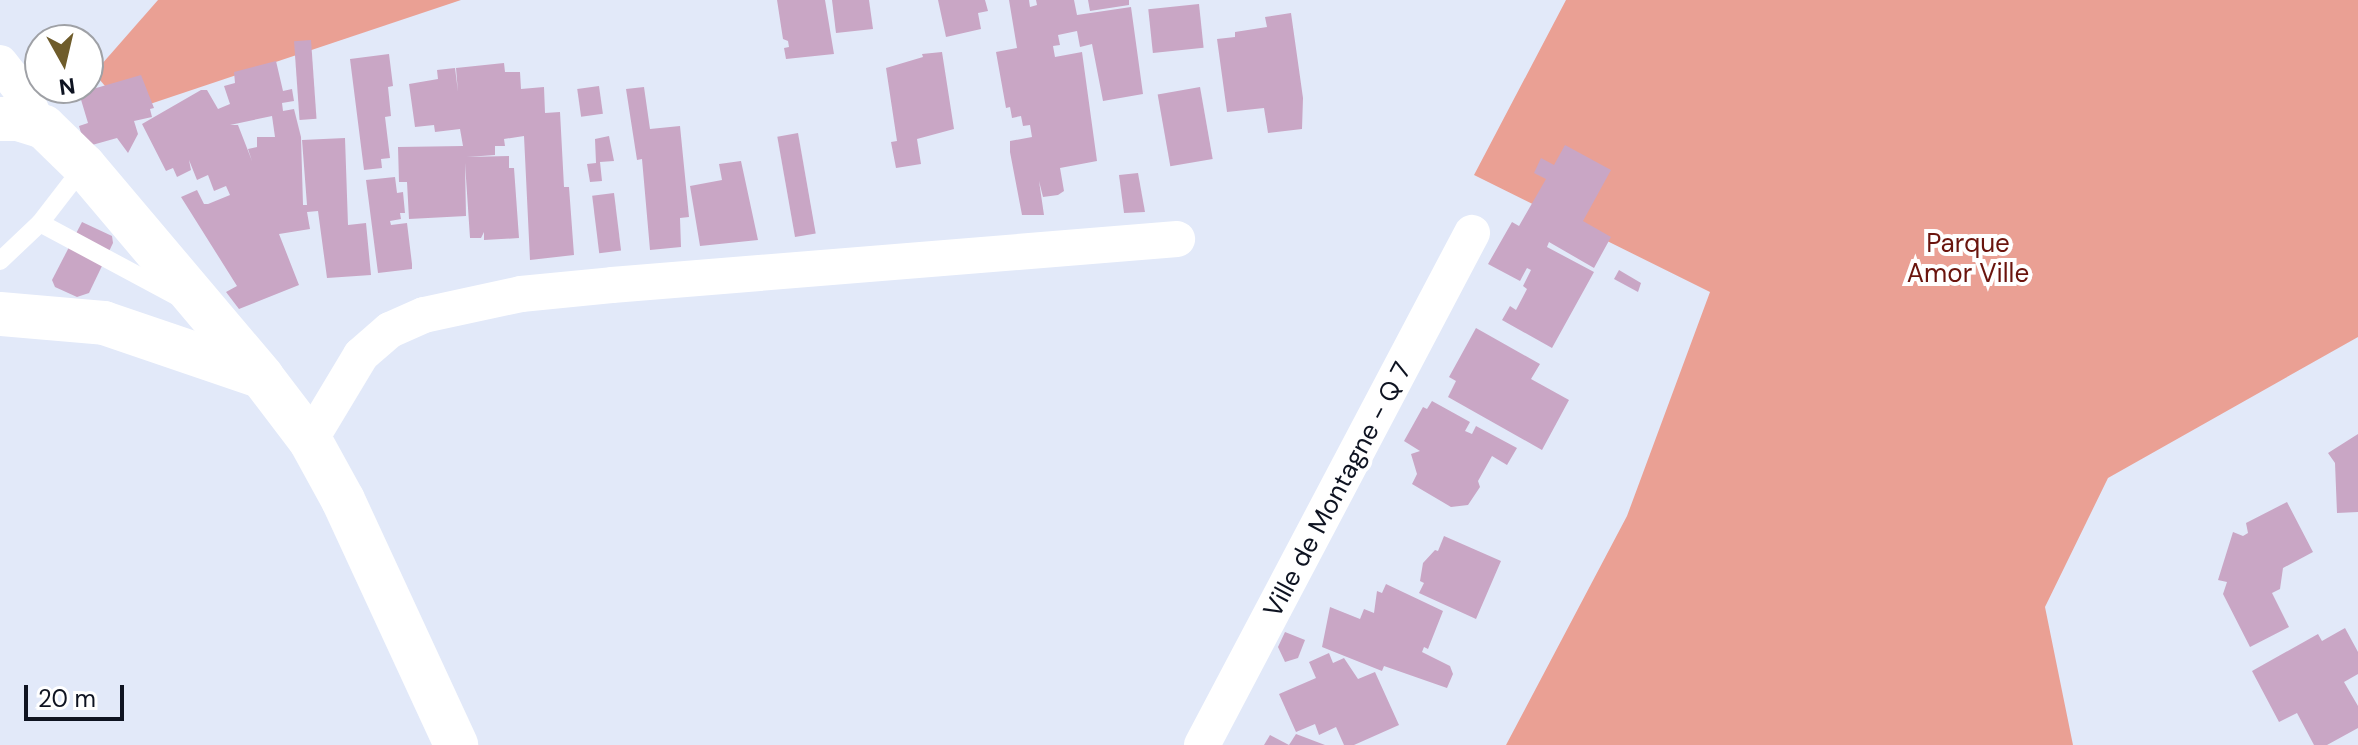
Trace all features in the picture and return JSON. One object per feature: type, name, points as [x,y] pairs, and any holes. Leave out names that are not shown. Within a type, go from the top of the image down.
[{"type":"street","points":[[0,63],[23,92],[19,121],[84,166],[262,377],[310,440],[343,500],[456,745]]},
{"type":"street","name":"Ville de Montagne - Q 7","points":[[1202,745],[1472,233]]},
{"type":"street","points":[[310,440],[361,355],[390,330],[424,315],[521,294],[1177,239]]},
{"type":"street","points":[[0,314],[104,323],[262,377]]},
{"type":"lane","points":[[0,261],[40,223],[84,166]]},
{"type":"lane","points":[[40,223],[210,314]]},
{"type":"green space","points":[[158,0],[461,0],[150,104],[122,106],[104,85],[104,62]]},
{"type":"green space","name":"Parque Amor Ville","points":[[1566,0],[2358,0],[2358,337],[2108,478],[2045,607],[2073,745],[1506,745],[1627,516],[1710,292],[1474,175]]},
{"type":"building","points":[[777,0],[825,0],[834,54],[786,59],[784,48],[789,47],[788,41],[783,39]]},
{"type":"building","points":[[832,0],[869,0],[873,29],[836,33]]},
{"type":"building","points":[[938,0],[985,0],[988,11],[978,13],[981,29],[946,37]]},
{"type":"building","points":[[1009,0],[1029,0],[1030,7],[1037,5],[1036,0],[1074,0],[1077,15],[1131,7],[1143,94],[1103,101],[1092,44],[1080,47],[1077,31],[1058,35],[1060,45],[1053,46],[1055,57],[1082,52],[1097,161],[1060,168],[1064,191],[1058,195],[1043,197],[1039,181],[1044,215],[1022,215],[1010,152],[1010,141],[1032,137],[1030,125],[1023,126],[1021,116],[1012,118],[1010,107],[1006,108],[996,52],[1017,48]]},
{"type":"building","points":[[1088,0],[1129,0],[1129,5],[1090,11]]},
{"type":"building","points":[[1199,4],[1204,48],[1153,53],[1148,9]]},
{"type":"building","points":[[1291,13],[1303,98],[1302,129],[1268,133],[1264,108],[1227,112],[1217,39],[1235,37],[1235,32],[1267,27],[1265,17]]},
{"type":"building","points":[[311,40],[317,119],[300,120],[294,41]]},
{"type":"building","points":[[942,52],[954,129],[917,139],[921,164],[896,168],[891,142],[897,141],[886,68],[923,57],[922,54]]},
{"type":"building","points":[[389,54],[393,86],[388,87],[391,116],[385,117],[390,158],[381,159],[382,168],[364,170],[350,59]]},
{"type":"building","points":[[276,61],[283,91],[292,89],[294,101],[282,103],[283,111],[294,109],[301,137],[303,205],[307,205],[302,140],[345,138],[348,225],[366,223],[371,275],[327,278],[318,211],[307,212],[310,229],[279,234],[299,285],[239,309],[226,292],[237,286],[181,197],[197,190],[204,204],[208,204],[230,195],[226,186],[214,191],[208,175],[197,180],[189,160],[191,170],[177,177],[173,168],[166,171],[142,124],[201,90],[207,90],[218,109],[230,104],[224,86],[235,83],[234,72]],"holes":[[[272,116],[275,137],[257,137],[257,147],[248,149],[252,161],[238,125],[230,125]]]},
{"type":"building","points":[[504,63],[505,72],[520,72],[521,89],[544,87],[545,113],[560,112],[564,187],[569,187],[574,255],[530,260],[524,136],[504,139],[505,146],[495,146],[495,155],[467,157],[509,156],[509,168],[514,168],[519,238],[484,240],[484,232],[481,238],[470,238],[465,163],[466,216],[409,219],[407,182],[399,182],[398,147],[463,146],[460,129],[435,132],[434,125],[415,127],[409,84],[438,79],[437,70],[455,68],[458,92],[456,68]]},
{"type":"building","points":[[141,75],[154,108],[150,109],[152,117],[134,121],[138,134],[128,153],[117,138],[85,147],[79,126],[88,123],[82,104],[104,104],[104,86]]},
{"type":"building","points":[[599,86],[603,114],[581,117],[577,89]]},
{"type":"building","points":[[644,87],[650,129],[680,126],[689,217],[680,218],[681,247],[650,250],[642,159],[637,160],[626,89]]},
{"type":"building","points":[[1200,87],[1213,159],[1170,166],[1158,94]]},
{"type":"building","points":[[798,133],[816,233],[795,237],[777,137]]},
{"type":"building","points":[[609,136],[614,161],[600,162],[602,181],[590,182],[587,164],[596,163],[595,139]]},
{"type":"building","points":[[1565,145],[1611,170],[1583,221],[1611,237],[1594,268],[1549,242],[1547,247],[1594,272],[1552,348],[1502,320],[1510,306],[1516,310],[1527,289],[1523,286],[1531,270],[1527,268],[1520,281],[1488,264],[1512,222],[1519,226],[1546,179],[1534,173],[1541,158],[1554,165]]},
{"type":"building","points":[[741,161],[758,240],[700,246],[690,186],[722,180],[719,164]]},
{"type":"building","points":[[1138,173],[1145,212],[1124,213],[1119,175]]},
{"type":"building","points":[[395,177],[397,193],[403,192],[405,213],[400,213],[401,219],[390,221],[391,225],[407,223],[412,269],[378,273],[366,180]]},
{"type":"building","points":[[614,193],[621,251],[599,253],[592,196]]},
{"type":"building","points":[[82,222],[112,236],[113,243],[89,293],[77,297],[55,287],[52,280]]},
{"type":"building","points":[[1619,270],[1641,283],[1638,292],[1614,279]]},
{"type":"building","points":[[1476,328],[1540,364],[1531,379],[1569,400],[1542,450],[1448,397],[1456,381],[1449,377]]},
{"type":"building","points":[[1432,401],[1470,422],[1465,431],[1472,434],[1476,426],[1517,448],[1507,465],[1492,456],[1478,481],[1480,487],[1468,505],[1451,507],[1412,484],[1417,474],[1411,454],[1420,451],[1404,441],[1423,407],[1427,409]]},
{"type":"building","points":[[2358,434],[2358,512],[2337,513],[2335,463],[2328,453]]},
{"type":"building","points":[[2287,502],[2313,552],[2283,568],[2280,589],[2272,593],[2289,627],[2250,647],[2223,594],[2227,582],[2218,580],[2233,532],[2243,536],[2248,533],[2246,523]]},
{"type":"building","points":[[1444,536],[1501,561],[1476,619],[1419,593],[1424,583],[1420,581],[1423,563],[1435,550],[1438,551]]},
{"type":"building","points":[[1386,584],[1443,611],[1428,649],[1424,647],[1422,652],[1450,666],[1453,674],[1447,688],[1384,666],[1382,671],[1322,647],[1330,607],[1360,619],[1364,609],[1374,613],[1377,591],[1382,593]]},
{"type":"building","points":[[2345,628],[2358,652],[2358,674],[2344,682],[2358,706],[2358,728],[2327,745],[2314,745],[2297,713],[2279,722],[2252,671],[2318,634],[2322,641]]},
{"type":"building","points":[[1285,632],[1305,640],[1298,658],[1285,662],[1278,647]]},
{"type":"building","points":[[1329,653],[1333,663],[1344,658],[1358,679],[1375,672],[1399,725],[1354,745],[1344,745],[1336,727],[1319,735],[1315,724],[1296,732],[1279,694],[1316,678],[1309,662]]},
{"type":"building","points":[[1296,734],[1325,745],[1289,745]]},
{"type":"building","points":[[1270,735],[1289,745],[1264,745]]}]
